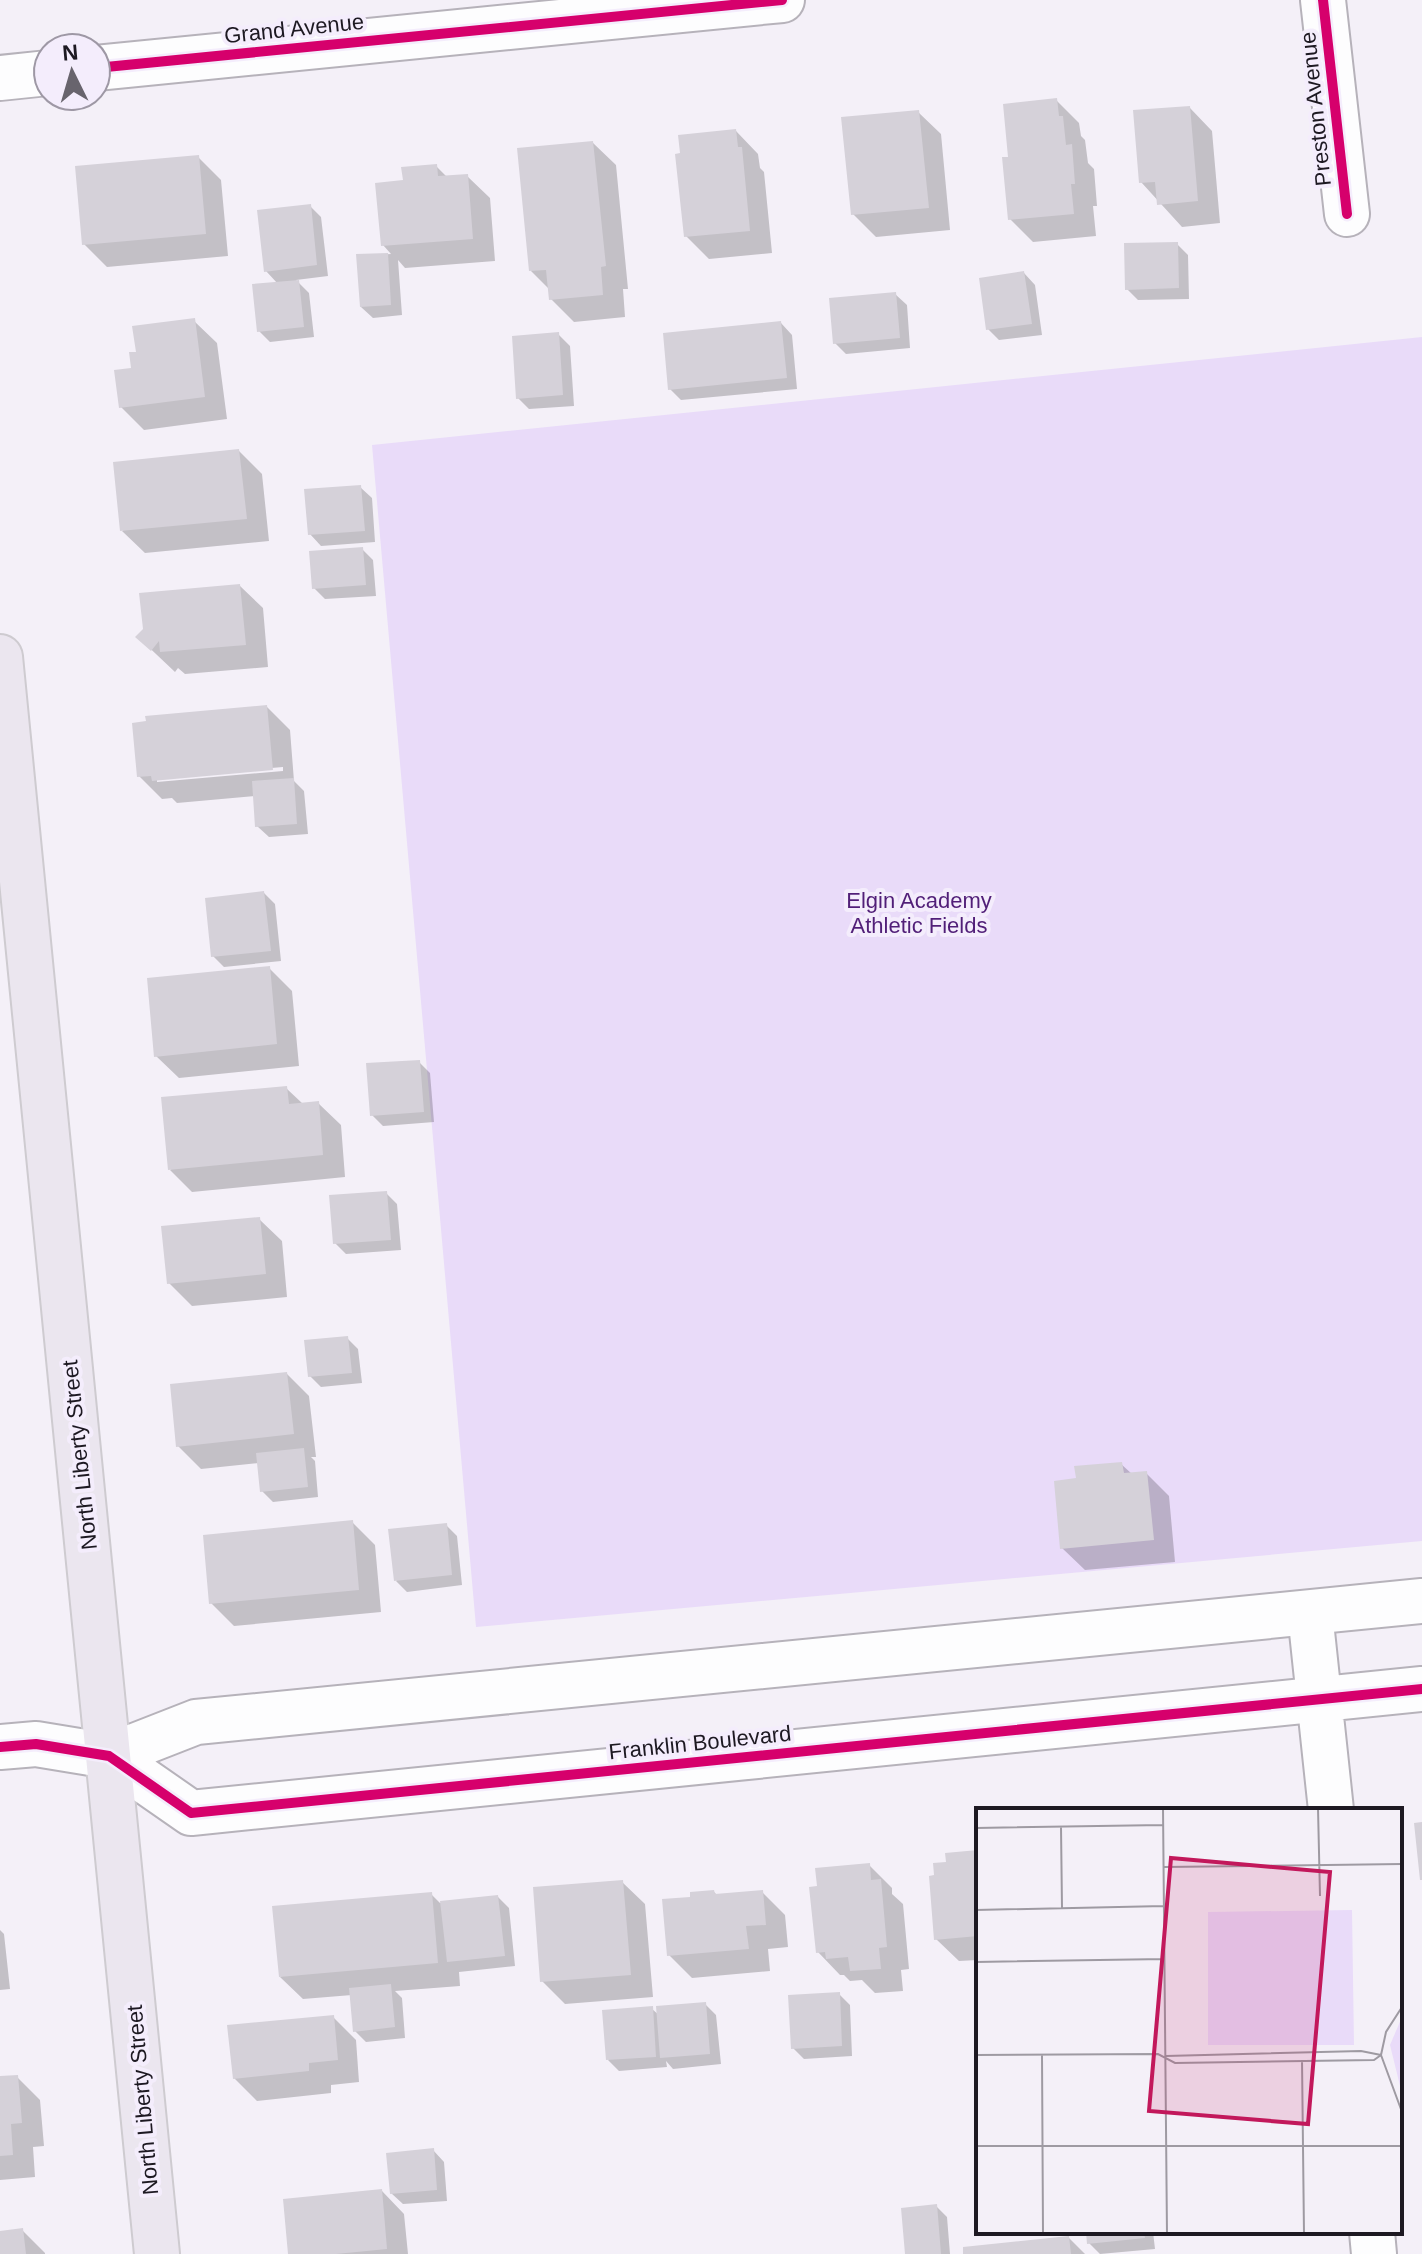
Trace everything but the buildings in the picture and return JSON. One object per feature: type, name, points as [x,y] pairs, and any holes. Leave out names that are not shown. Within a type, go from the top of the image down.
[{"type":"main road","name":"North Liberty Street","points":[[0,657],[12,901],[109,1756],[157,2254]]},
{"type":"street","name":"Grand Avenue","points":[[112,66],[782,0]]},
{"type":"street","name":"Preston Avenue","points":[[1323,0],[1347,214]]},
{"type":"street","points":[[0,78],[32,75]]},
{"type":"street","points":[[109,1756],[196,1722],[1422,1601]]},
{"type":"street","points":[[1310,1613],[1331,1808]]},
{"type":"street","name":"Franklin Boulevard","points":[[0,1747],[36,1744],[109,1756],[191,1813],[1422,1689]]},
{"type":"street","points":[[1372,2234],[1374,2254]]},
{"type":"green space","name":"Elgin Academy Athletic Fields","points":[[1422,337],[1422,1541],[476,1627],[372,445]]},
{"type":"cycle path","points":[[112,66],[782,0]]},
{"type":"cycle path","points":[[1323,0],[1347,214]]},
{"type":"cycle path","points":[[0,1747],[36,1744],[109,1756],[191,1813],[1422,1689]]}]
